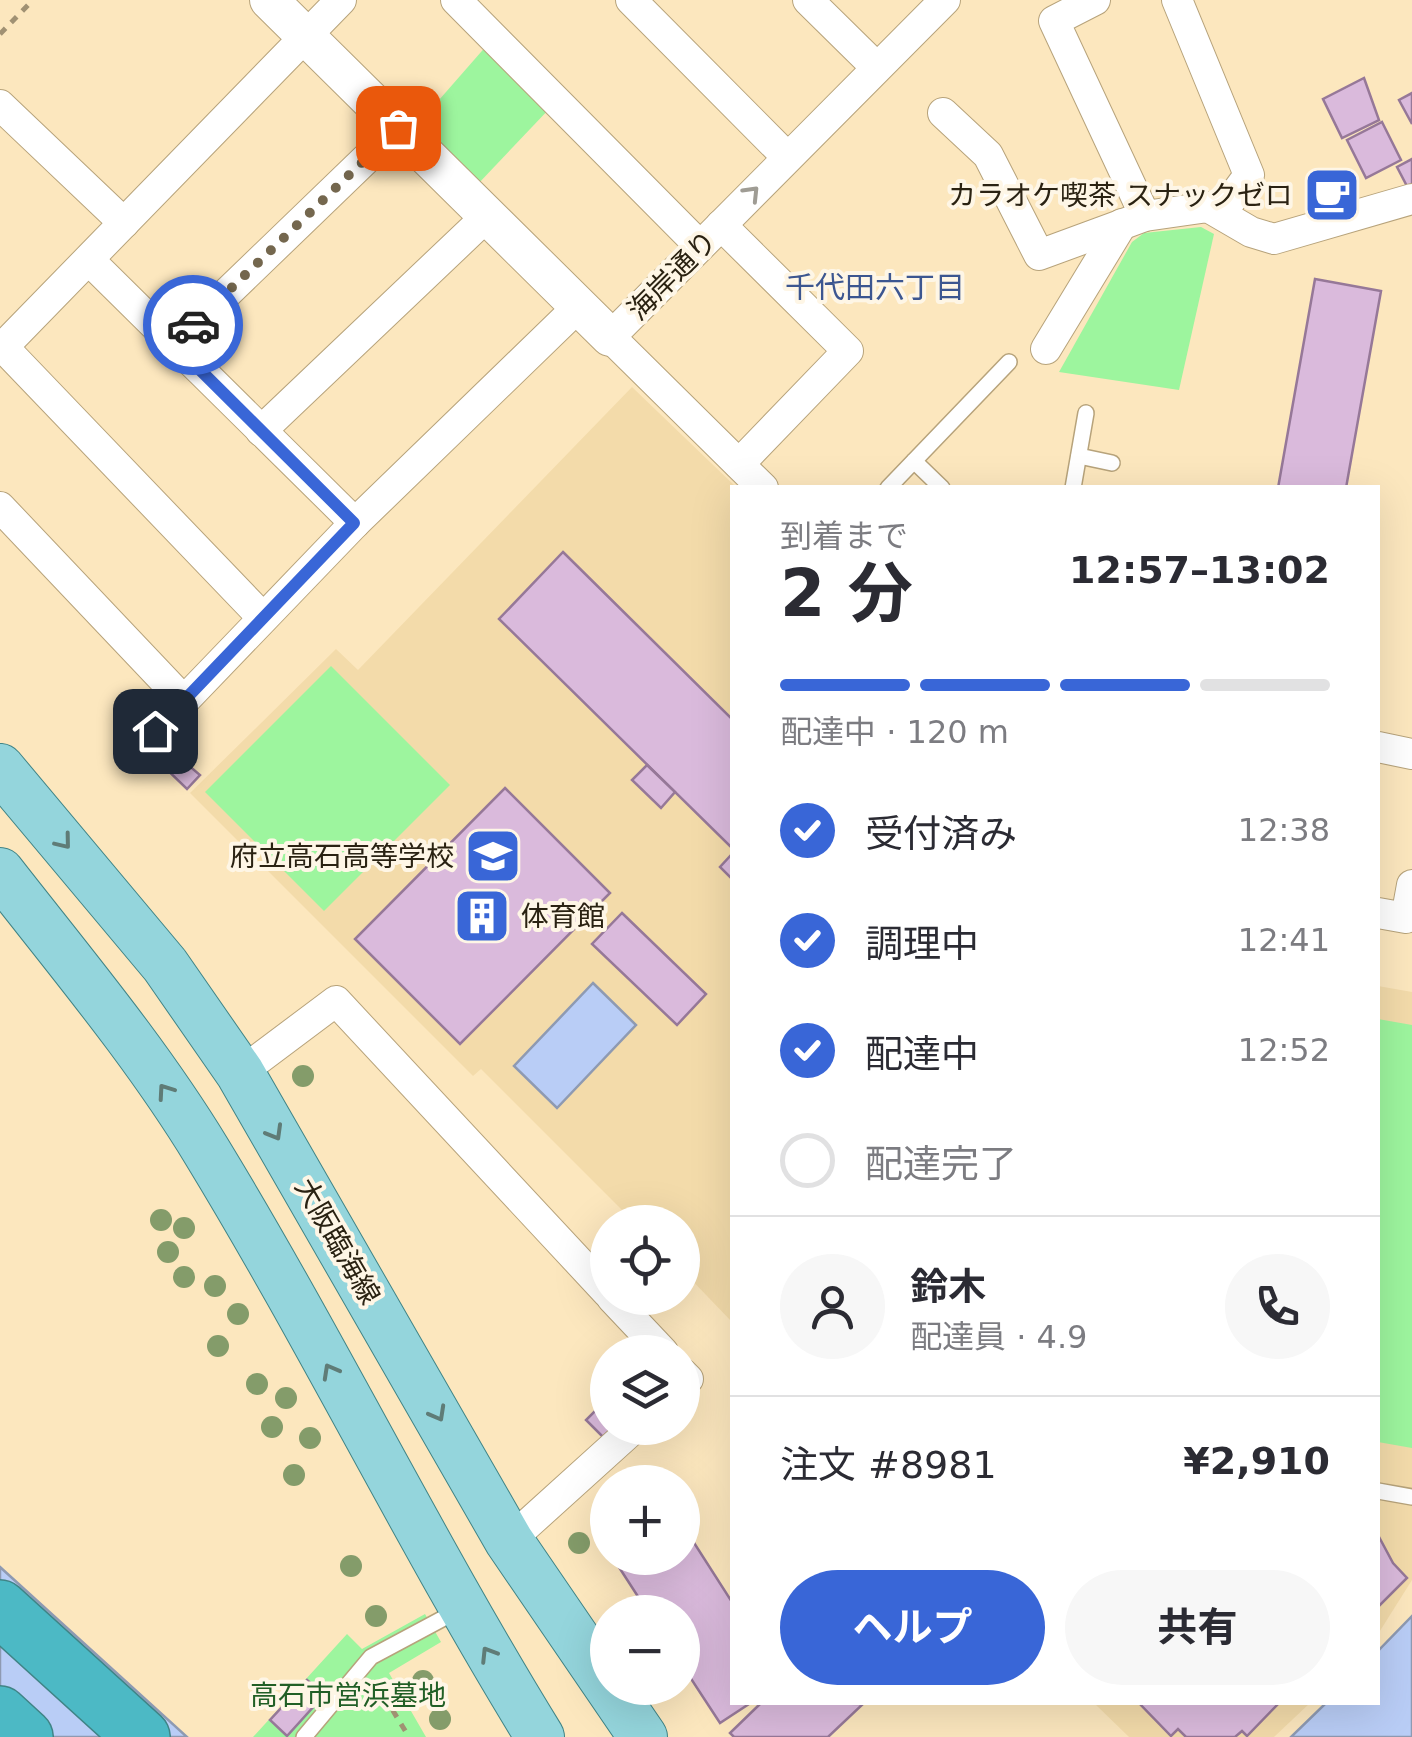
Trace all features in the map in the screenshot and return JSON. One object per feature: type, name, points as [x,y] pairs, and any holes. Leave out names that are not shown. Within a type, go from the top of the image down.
[{"type":"highway","points":[[0,1608],[142,1737]]},
{"type":"highway","points":[[0,1654],[90,1737]]},
{"type":"highway","points":[[0,1714],[26,1737]]},
{"type":"main road","name":"大阪臨海線","points":[[0,768],[165,965],[240,1073],[509,1542],[643,1737]]},
{"type":"main road","points":[[0,872],[118,1023],[206,1150],[461,1609],[540,1737]]},
{"type":"street","name":"海岸通り","points":[[268,0],[610,337],[945,0]]},
{"type":"street","points":[[263,618],[2,349],[341,0]]},
{"type":"street","points":[[456,0],[711,236],[848,351],[739,464]]},
{"type":"street","points":[[631,0],[787,157]]},
{"type":"street","points":[[808,0],[876,68]]},
{"type":"street","points":[[1094,0],[1054,21],[1134,220]]},
{"type":"street","points":[[1177,0],[1249,175],[1222,212]]},
{"type":"street","points":[[0,105],[124,223]]},
{"type":"street","points":[[943,112],[988,155],[1039,254],[1134,220],[1208,207],[1251,232],[1274,239],[1412,199]]},
{"type":"street","points":[[174,344],[398,128]]},
{"type":"street","points":[[262,430],[486,217]]},
{"type":"street","points":[[1046,348],[1134,220]]},
{"type":"street","points":[[89,260],[354,523]]},
{"type":"street","points":[[155,731],[354,523],[579,306]]},
{"type":"street","points":[[610,337],[760,485]]},
{"type":"street","points":[[0,507],[184,701]]},
{"type":"street","points":[[1380,747],[1412,754]]},
{"type":"street","points":[[1380,913],[1406,918],[1412,885]]},
{"type":"street","points":[[240,1073],[336,1001],[590,1274]]},
{"type":"street","points":[[629,1315],[647,1335]]},
{"type":"street","points":[[509,1542],[615,1445]]},
{"type":"lane","points":[[891,485],[1009,362]]},
{"type":"lane","points":[[1073,485],[1086,413]]},
{"type":"lane","points":[[1078,456],[1112,462]]},
{"type":"lane","points":[[914,460],[939,485]]},
{"type":"lane","points":[[1380,1491],[1412,1497]]},
{"type":"lane","points":[[304,1737],[365,1663],[461,1609]]},
{"type":"path","points":[[0,34],[33,0]]},
{"type":"path","points":[[365,1663],[408,1737]]},
{"type":"shaded area","name":"府立高石高等学校","points":[[632,387],[734,485],[730,485],[730,1320],[700,1289],[700,1205],[617,1205],[481,1069],[473,1076],[190,793],[336,649],[358,670]]},
{"type":"shaded area","points":[[1380,986],[1412,992],[1412,1580],[1380,1631]]},
{"type":"shaded area","points":[[1096,1705],[1308,1705],[1274,1737],[1129,1737]]},
{"type":"green space","points":[[488,44],[551,107],[477,185],[418,124]]},
{"type":"green space","points":[[1201,227],[1214,234],[1179,390],[1059,372],[1132,242],[1144,233]]},
{"type":"green space","points":[[331,666],[450,785],[324,911],[205,792]]},
{"type":"green space","points":[[1380,1019],[1412,1025],[1412,1448],[1380,1442]]},
{"type":"green space","name":"高石市営浜墓地","points":[[425,1614],[441,1642],[389,1673],[426,1737],[253,1737],[347,1634],[362,1649]]},
{"type":"water","points":[[593,983],[636,1025],[557,1108],[514,1066]]},
{"type":"water","points":[[0,1567],[187,1737],[0,1737]]},
{"type":"water","points":[[1412,1616],[1412,1737],[1291,1737],[1324,1705],[1380,1705],[1380,1649]]},
{"type":"building","points":[[1364,78],[1379,120],[1342,138],[1323,99]]},
{"type":"building","points":[[1412,93],[1412,124],[1399,100]]},
{"type":"building","points":[[1382,122],[1401,160],[1366,178],[1347,140]]},
{"type":"building","points":[[1412,159],[1412,189],[1409,190],[1397,167]]},
{"type":"building","points":[[1315,279],[1381,291],[1347,485],[1279,485]]},
{"type":"building","points":[[563,552],[730,717],[730,846],[499,619]]},
{"type":"building","points":[[167,747],[200,775],[187,789],[156,759]]},
{"type":"building","points":[[647,765],[675,792],[661,808],[632,780]]},
{"type":"building","name":"体育館","points":[[505,788],[610,893],[460,1044],[355,939]]},
{"type":"building","points":[[730,856],[730,877],[720,867]]},
{"type":"building","points":[[622,913],[706,994],[677,1025],[592,944]]},
{"type":"building","points":[[1380,1539],[1393,1563],[1407,1578],[1380,1605]]},
{"type":"building","points":[[700,1552],[730,1599],[730,1705],[747,1705],[720,1723],[700,1692],[700,1595],[637,1595],[624,1575],[700,1575]]},
{"type":"building","points":[[307,1680],[324,1695],[287,1736],[270,1720]]},
{"type":"building","points":[[759,1705],[862,1705],[828,1737],[734,1737],[730,1733]]},
{"type":"building","points":[[1141,1705],[1277,1705],[1247,1736],[1242,1731],[1235,1737],[1186,1737],[1178,1729],[1171,1736]]},
{"type":"way so far","points":[[193,325],[398,128]]},
{"type":"place","name":"カラオケ喫茶 スナックゼロ","points":[[1332,195]]},
{"type":"place","name":"府立高石高等学校","points":[[493,856]]},
{"type":"place","name":"体育館","points":[[482,916]]},
{"type":"district","name":"千代田六丁目","points":[[875,288]]},
{"type":"route","points":[[155,731],[354,523],[174,344],[193,325]]}]
